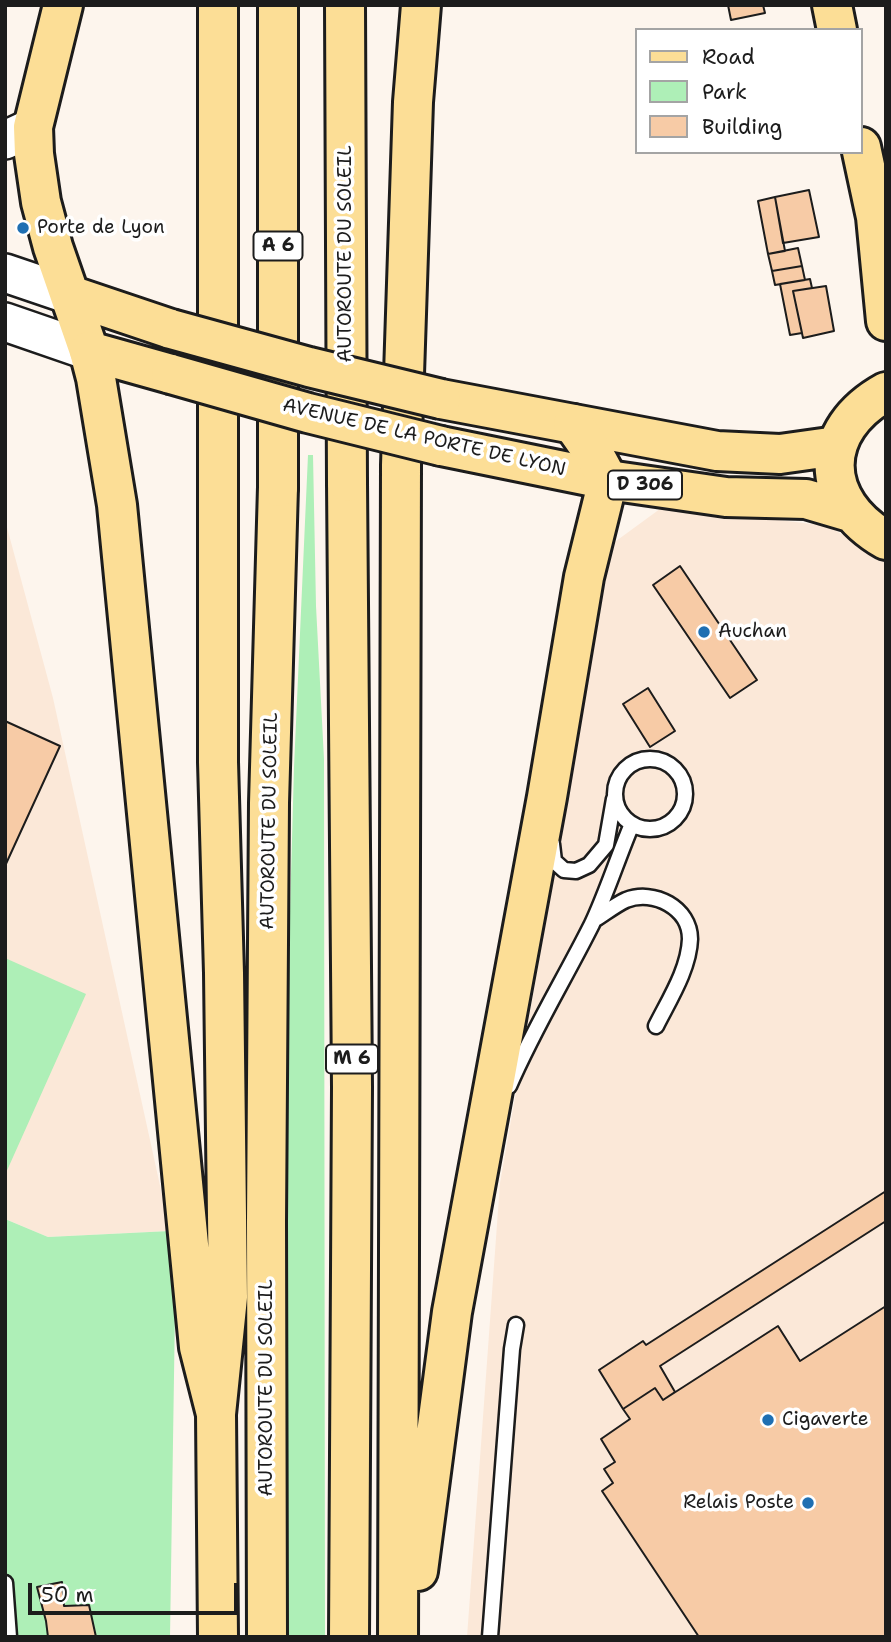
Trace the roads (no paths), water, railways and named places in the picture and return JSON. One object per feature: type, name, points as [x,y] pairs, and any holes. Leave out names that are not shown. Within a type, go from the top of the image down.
[{"type":"main road","points":[[63,5],[52,58],[19,133],[57,261],[89,351],[117,505],[199,1347],[216,1415]]},
{"type":"main road","points":[[218,5],[218,762],[228,1297],[216,1415],[218,1637]]},
{"type":"main road","name":"AUTOROUTE DU SOLEIL","points":[[267,1637],[269,817],[278,487],[278,5]]},
{"type":"main road","name":"AUTOROUTE DU SOLEIL","points":[[345,5],[352,1087],[349,1637]]},
{"type":"main road","points":[[398,1637],[401,465],[411,143],[421,5]]},
{"type":"main road","points":[[832,5],[837,28]]},
{"type":"main road","points":[[862,154],[876,217],[886,321]]},
{"type":"main road","name":"D 306","points":[[70,295],[171,329],[309,367],[441,399],[730,452],[780,454],[837,446]]},
{"type":"main road","name":"AVENUE DE LA PORTE DE LYON","points":[[89,351],[308,413],[441,446],[608,480],[726,498],[802,498],[850,512]]},
{"type":"main road","points":[[886,392],[865,404],[847,422],[837,446],[835,469],[839,492],[850,512],[866,528],[886,540]]},
{"type":"main road","points":[[409,1637],[452,1312],[547,797],[584,577],[608,480],[573,424]]},
{"type":"street","points":[[5,273],[70,295]]},
{"type":"street","name":"AVENUE DE LA PORTE DE LYON","points":[[5,322],[89,351]]},
{"type":"lane","points":[[547,797],[554,861],[564,870],[576,871],[589,865],[606,845],[615,794],[621,775],[628,767],[647,759],[667,764],[681,777],[684,804],[671,823],[650,829],[632,824],[623,816],[617,806],[615,794]]},
{"type":"lane","points":[[479,1158],[523,1052],[594,920],[632,824]]},
{"type":"lane","points":[[594,920],[627,900],[641,898],[657,898],[673,906],[685,918],[690,939],[684,967],[656,1026]]},
{"type":"lane","points":[[490,1637],[516,1325]]},
{"type":"lane","points":[[5,1583],[9,1637]]},
{"type":"place","name":"Porte de Lyon","points":[[23,228]]},
{"type":"place","name":"Auchan","points":[[704,632]]},
{"type":"place","name":"Cigaverte","points":[[768,1420]]},
{"type":"place","name":"Relais Poste","points":[[808,1503]]}]
